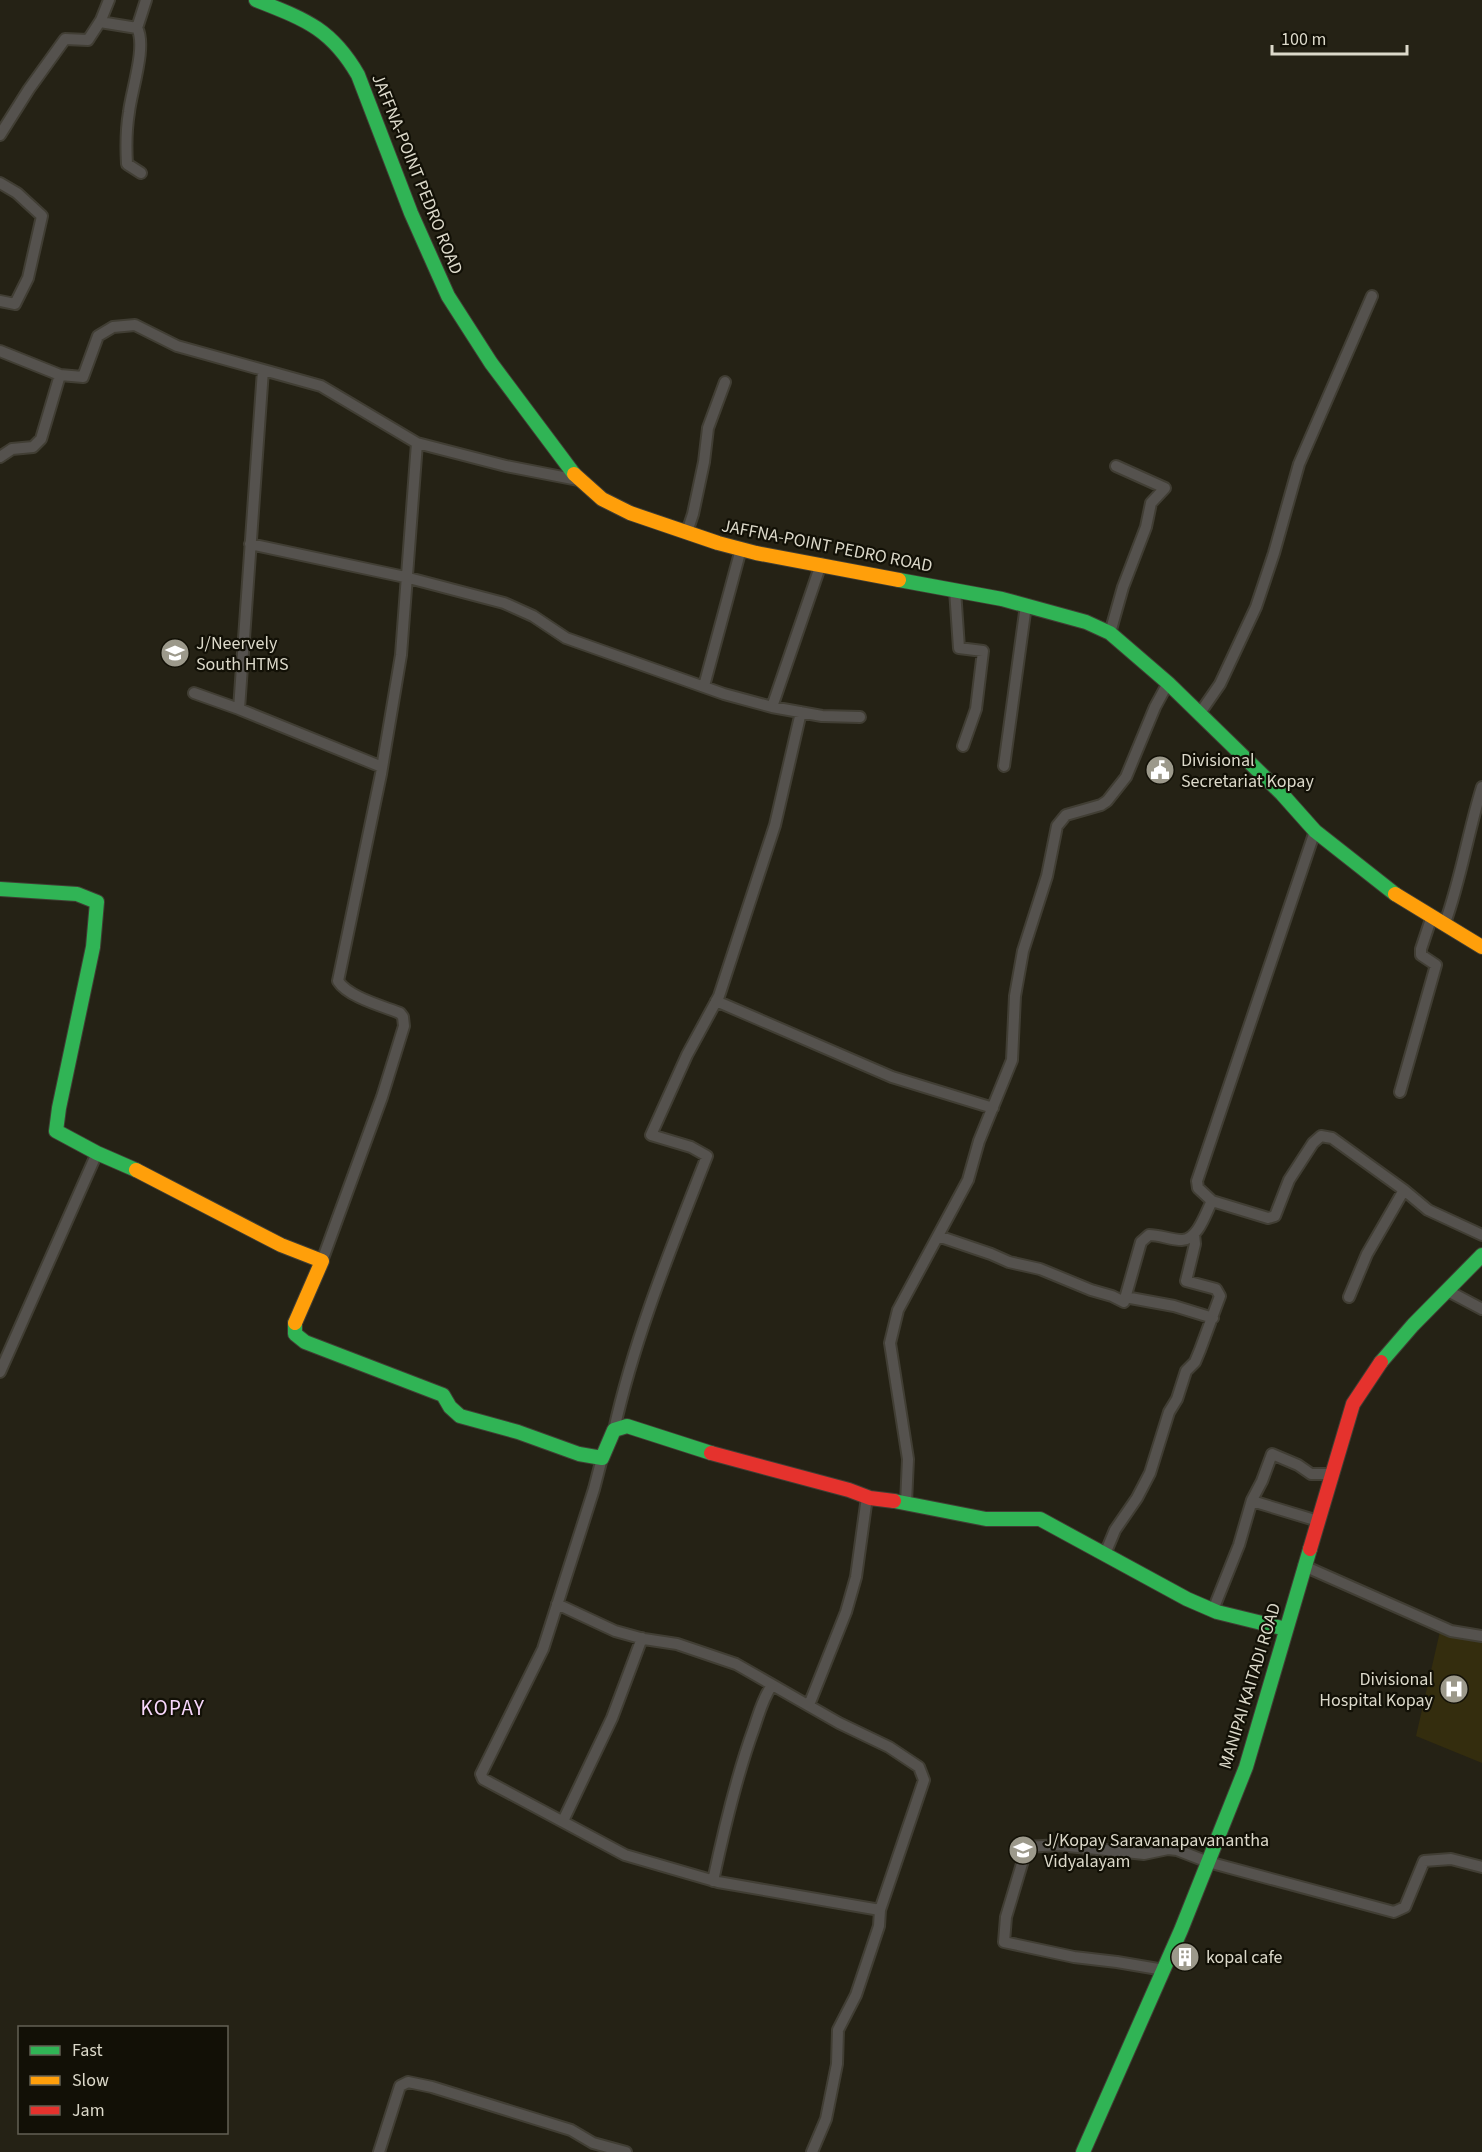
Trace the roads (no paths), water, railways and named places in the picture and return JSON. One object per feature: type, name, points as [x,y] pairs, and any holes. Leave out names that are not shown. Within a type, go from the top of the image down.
[{"type":"main road","name":"JAFFNA-POINT PEDRO ROAD","points":[[256,0],[312,23],[334,38],[349,57],[411,213],[448,296],[491,363],[578,480],[602,499],[630,513],[741,549],[1026,605],[1086,622],[1110,633],[1200,713],[1282,794],[1315,831],[1391,892],[1482,947]]},
{"type":"main road","points":[[0,889],[77,894],[97,902],[93,947],[58,1108],[56,1131],[97,1153],[150,1176],[281,1245],[322,1262],[294,1326],[295,1334],[305,1342],[443,1395],[450,1407],[460,1416],[518,1431],[579,1454],[602,1458],[614,1430],[627,1426],[687,1446],[849,1490],[867,1497],[986,1519],[1040,1519],[1187,1599],[1213,1610],[1286,1629]]},
{"type":"main road","name":"MANIPAI KAITADI ROAD","points":[[1083,2152],[1164,1970],[1246,1767],[1353,1404],[1366,1379],[1384,1357],[1482,1255]]},
{"type":"street","points":[[0,135],[65,39],[88,40],[100,22],[109,0]]},
{"type":"street","points":[[141,173],[127,164],[126,138],[139,55],[140,34],[137,28],[146,0]]},
{"type":"street","points":[[100,22],[137,28]]},
{"type":"street","points":[[0,183],[17,194],[42,216],[28,278],[15,304],[0,301]]},
{"type":"street","points":[[1200,713],[1220,684],[1256,607],[1299,464],[1372,296]]},
{"type":"street","points":[[0,351],[60,375],[83,377],[98,336],[113,327],[135,325],[177,346],[321,386],[417,443],[506,466],[578,480]]},
{"type":"street","points":[[239,709],[263,370]]},
{"type":"street","points":[[0,457],[12,449],[33,447],[41,439],[60,375]]},
{"type":"street","points":[[687,532],[693,514],[708,428],[725,382]]},
{"type":"street","points":[[322,1262],[382,1097],[404,1026],[400,1013],[342,988],[338,981],[382,767],[401,655],[405,577],[417,443]]},
{"type":"street","points":[[1110,633],[1123,587],[1146,527],[1150,503],[1165,488],[1116,466]]},
{"type":"street","points":[[250,544],[405,577],[504,603],[533,616],[566,638],[704,687],[772,707],[822,716],[860,717]]},
{"type":"street","points":[[704,687],[741,549]]},
{"type":"street","points":[[772,707],[821,564]]},
{"type":"street","points":[[955,590],[959,648],[983,651],[976,710],[963,746]]},
{"type":"street","points":[[1004,766],[1026,605]]},
{"type":"street","points":[[906,1503],[908,1459],[890,1343],[898,1310],[968,1180],[979,1141],[1012,1060],[1014,996],[1023,951],[1047,876],[1057,826],[1066,815],[1101,805],[1107,801],[1126,777],[1155,707],[1168,683]]},
{"type":"street","points":[[194,693],[382,767]]},
{"type":"street","points":[[614,1430],[625,1379],[706,1156],[691,1147],[651,1135],[687,1055],[716,1001],[775,825],[801,712]]},
{"type":"street","points":[[1445,923],[1452,904],[1470,824],[1482,788]]},
{"type":"street","points":[[1315,831],[1197,1181],[1198,1188],[1212,1201],[1268,1218],[1275,1216],[1289,1180],[1313,1143],[1321,1136],[1332,1138],[1428,1210],[1482,1234]]},
{"type":"street","points":[[1400,1092],[1436,965],[1421,955],[1432,916]]},
{"type":"street","points":[[716,1001],[892,1077],[993,1108]]},
{"type":"street","points":[[0,1372],[97,1153]]},
{"type":"street","points":[[1349,1297],[1367,1254],[1404,1190]]},
{"type":"street","points":[[938,1236],[1009,1262],[1040,1269],[1124,1302],[1141,1242],[1149,1235],[1183,1240],[1194,1234],[1212,1201]]},
{"type":"street","points":[[1105,1554],[1115,1530],[1137,1498],[1150,1473],[1169,1412],[1177,1399],[1186,1371],[1195,1362],[1220,1296],[1216,1289],[1186,1281],[1195,1244],[1194,1234]]},
{"type":"street","points":[[1448,1291],[1482,1309]]},
{"type":"street","points":[[1125,1297],[1174,1306],[1213,1318]]},
{"type":"street","points":[[1213,1610],[1272,1454],[1298,1465],[1311,1474],[1332,1474]]},
{"type":"street","points":[[602,1458],[543,1649],[481,1774],[483,1779],[625,1855],[713,1881],[880,1910]]},
{"type":"street","points":[[809,1705],[846,1612],[856,1577],[867,1497]]},
{"type":"street","points":[[1252,1502],[1317,1521]]},
{"type":"street","points":[[1304,1566],[1451,1631],[1482,1636]]},
{"type":"street","points":[[557,1604],[615,1631],[677,1644],[736,1664],[839,1723],[889,1747],[919,1767],[924,1780],[880,1910],[879,1926],[856,1995],[838,2030],[837,2064],[826,2119],[812,2152]]},
{"type":"street","points":[[563,1821],[612,1718],[642,1638]]},
{"type":"street","points":[[713,1881],[733,1793],[764,1696],[772,1685]]},
{"type":"street","points":[[1164,1970],[1074,1957],[1004,1942],[1006,1917],[1027,1847],[1059,1845],[1144,1854],[1177,1850],[1208,1862],[1394,1912],[1405,1907],[1424,1861],[1451,1859],[1482,1867]]},
{"type":"street","points":[[379,2152],[400,2086],[408,2082],[432,2087],[571,2130],[592,2148],[626,2152]]},
{"type":"place","name":"J/Neervely South HTMS","points":[[175,653]]},
{"type":"place","name":"Divisional Secretariat Kopay","points":[[1160,770]]},
{"type":"place","name":"Divisional Hospital Kopay","points":[[1454,1689]]},
{"type":"place","name":"J/Kopay Saravanapavanantha Vidyalayam","points":[[1023,1850]]},
{"type":"place","name":"kopal cafe","points":[[1185,1957]]},
{"type":"district","name":"KOPAY","points":[[173,1708]]}]
